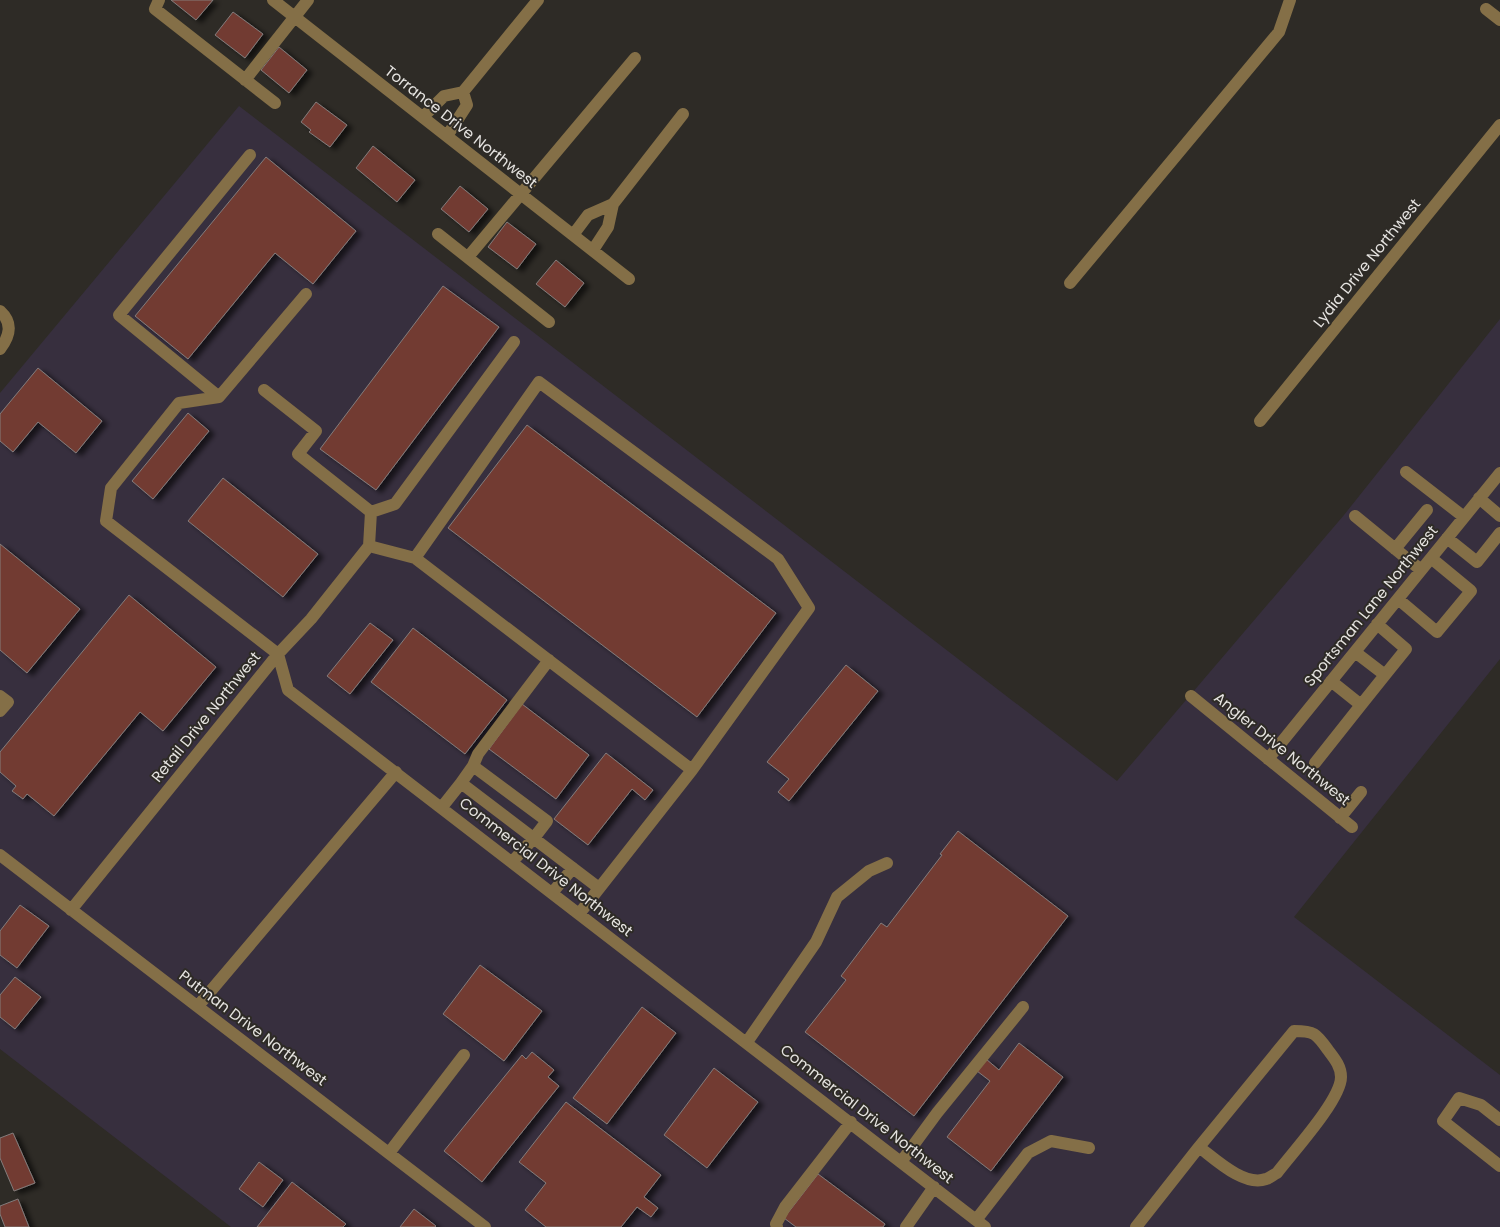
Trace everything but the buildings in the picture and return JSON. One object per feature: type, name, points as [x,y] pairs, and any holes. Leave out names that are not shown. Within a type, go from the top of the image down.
[{"type":"street","points":[[159,0],[154,9],[275,103]]},
{"type":"street","name":"Torrance Drive Northwest","points":[[273,0],[629,279]]},
{"type":"street","points":[[245,80],[308,0]]},
{"type":"street","points":[[423,117],[444,96],[463,92],[538,0]]},
{"type":"street","points":[[1070,283],[1279,32],[1290,0]]},
{"type":"street","points":[[1486,9],[1500,20]]},
{"type":"street","points":[[468,257],[522,195],[635,58]]},
{"type":"street","points":[[447,136],[467,105],[463,92]]},
{"type":"street","points":[[593,250],[608,227],[613,204],[683,114]]},
{"type":"street","name":"Lydia Drive Northwest","points":[[1260,421],[1500,125]]},
{"type":"street","points":[[219,397],[119,315],[250,155]]},
{"type":"street","points":[[573,235],[588,215],[613,204]]},
{"type":"street","points":[[438,234],[549,322]]},
{"type":"street","points":[[278,654],[106,521],[111,488],[179,402],[219,397],[306,294]]},
{"type":"street","points":[[0,311],[9,322],[9,334],[0,349]]},
{"type":"street","points":[[371,512],[395,504],[514,342]]},
{"type":"street","points":[[415,558],[539,382],[778,559],[809,608],[692,770],[579,914]]},
{"type":"street","points":[[264,390],[316,432],[298,454],[371,512]]},
{"type":"street","points":[[1406,472],[1464,517]]},
{"type":"street","name":"Sportsman Lane Northwest","points":[[1268,759],[1500,473]]},
{"type":"street","points":[[1479,498],[1500,516]]},
{"type":"street","points":[[1395,549],[1427,510]]},
{"type":"street","points":[[371,512],[369,546],[415,558],[692,770]]},
{"type":"street","points":[[1355,516],[1421,570]]},
{"type":"street","points":[[1447,538],[1477,562],[1500,533]]},
{"type":"street","name":"Retail Drive Northwest","points":[[71,910],[278,654],[310,619],[369,546]]},
{"type":"street","points":[[1398,599],[1437,632],[1471,591],[1431,558]]},
{"type":"street","points":[[1315,763],[1406,649],[1377,624]]},
{"type":"street","points":[[1355,652],[1385,675]]},
{"type":"street","name":"Commercial Drive Northwest","points":[[278,654],[288,690],[981,1223]]},
{"type":"street","points":[[442,808],[473,766],[478,754],[549,660]]},
{"type":"street","points":[[1331,681],[1361,705]]},
{"type":"street","points":[[0,696],[8,702],[0,711]]},
{"type":"street","name":"Angler Drive Northwest","points":[[1191,696],[1352,828]]},
{"type":"street","points":[[473,766],[547,820],[534,838],[512,862]]},
{"type":"street","points":[[198,1006],[396,772]]},
{"type":"street","points":[[461,783],[599,888]]},
{"type":"street","points":[[1340,818],[1360,792]]},
{"type":"street","name":"Putman Drive Northwest","points":[[0,856],[485,1227]]},
{"type":"street","points":[[747,1042],[816,942],[837,897],[869,871],[887,863]]},
{"type":"street","points":[[552,893],[572,868]]},
{"type":"street","points":[[901,1162],[937,1113],[1023,1007]]},
{"type":"street","points":[[1136,1227],[1199,1147],[1294,1030],[1310,1031],[1320,1038],[1338,1063],[1341,1077],[1336,1095],[1277,1172],[1265,1180],[1251,1179],[1232,1173],[1199,1147]]},
{"type":"street","points":[[389,1153],[464,1055]]},
{"type":"street","points":[[1500,1120],[1481,1105],[1459,1098],[1443,1121],[1500,1166]]},
{"type":"street","points":[[777,1227],[776,1224],[785,1207],[851,1122]]},
{"type":"street","points":[[981,1223],[1028,1152],[1051,1141],[1090,1148]]},
{"type":"street","points":[[906,1227],[934,1187]]},
{"type":"shaded area","points":[[239,106],[1117,781],[1344,515],[1500,319],[1500,659],[1294,917],[1500,1075],[1500,1227],[231,1227],[0,1049],[0,393]]}]
